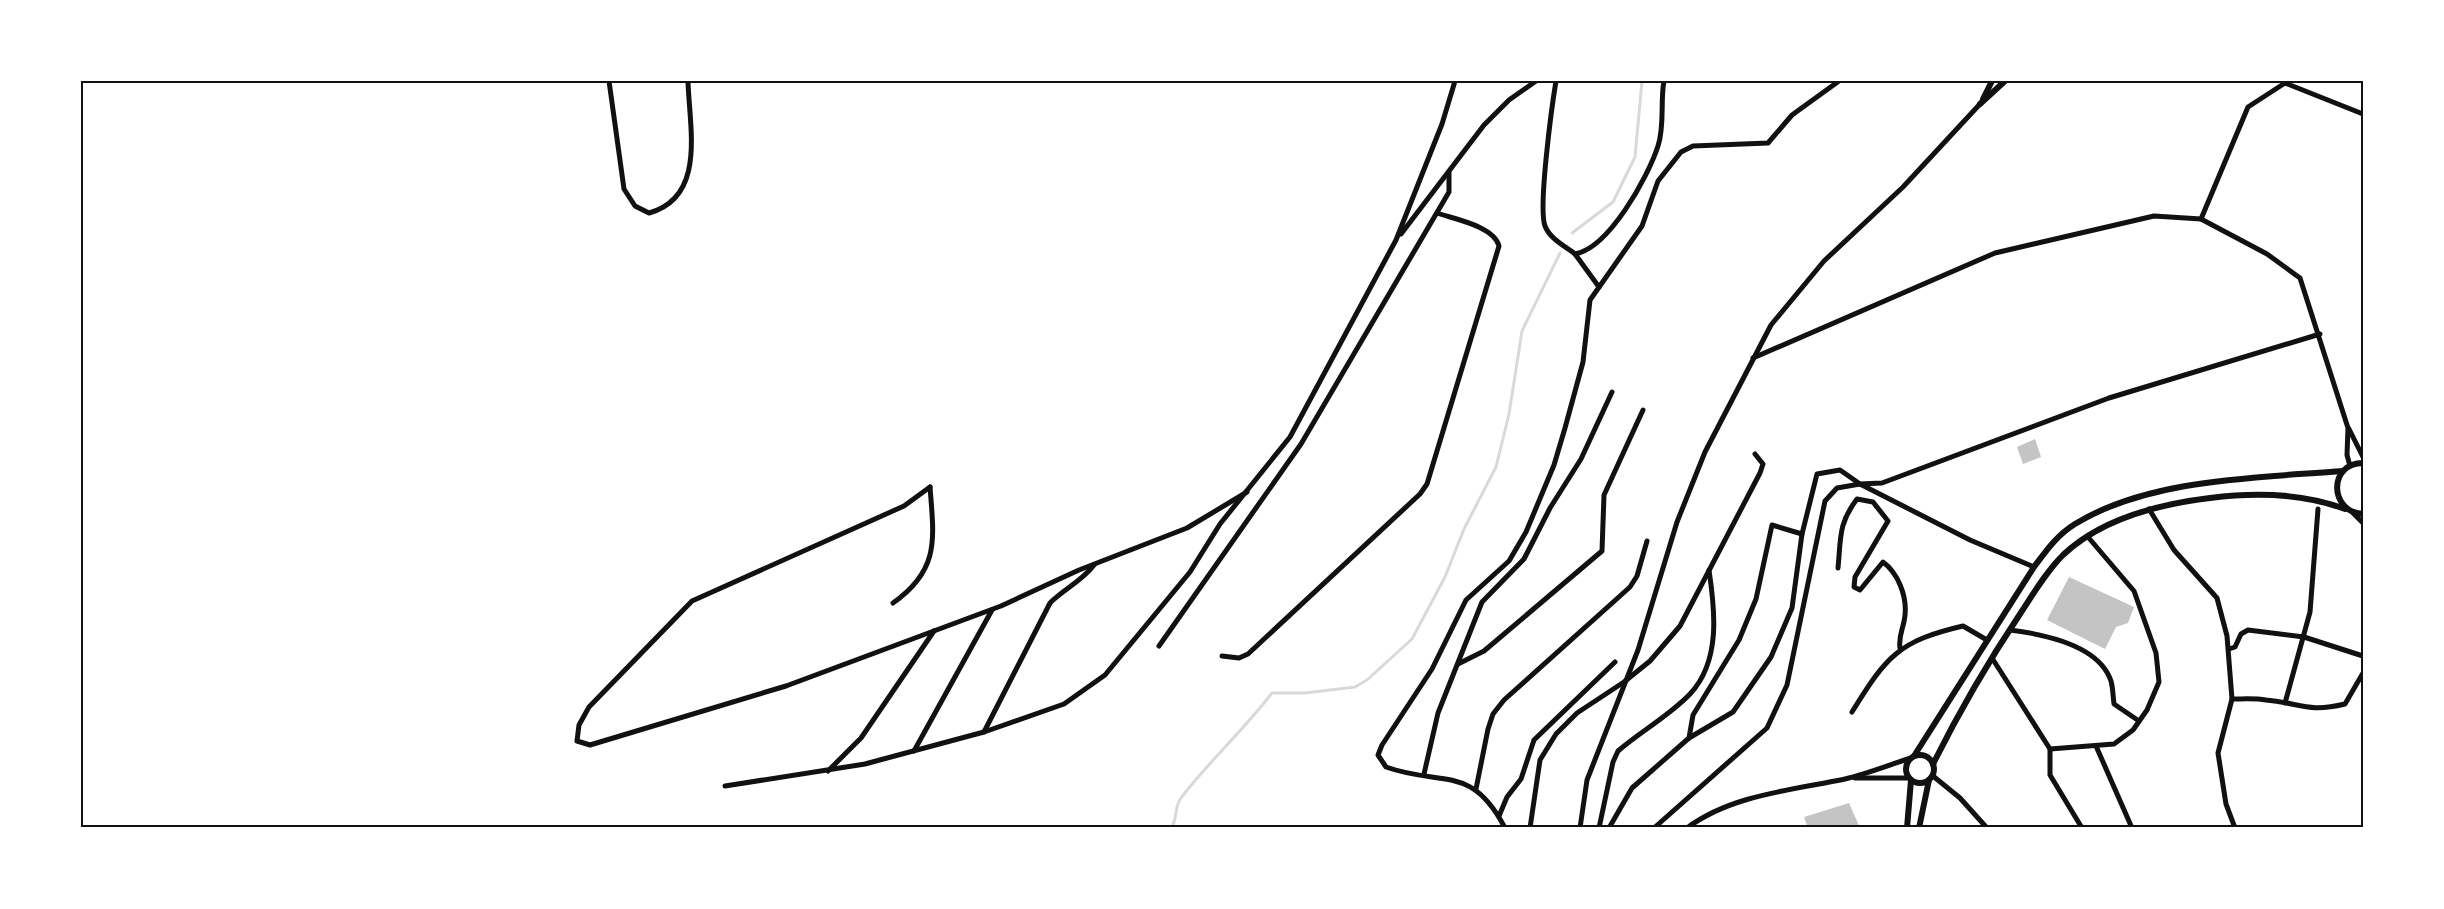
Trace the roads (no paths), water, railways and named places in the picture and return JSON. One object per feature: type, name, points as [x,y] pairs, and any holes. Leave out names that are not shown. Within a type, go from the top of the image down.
[{"type":"street","points":[[609,81],[624,189],[635,206],[649,213],[665,208],[676,198],[684,183],[692,150],[688,81]]},
{"type":"street","points":[[725,786],[865,764],[984,732],[1064,704],[1105,675],[1190,572],[1220,524],[1290,437],[1396,240],[1442,124],[1455,81]]},
{"type":"street","points":[[1396,240],[1484,124],[1509,100],[1536,81]]},
{"type":"street","points":[[1556,81],[1545,183],[1544,225],[1555,240],[1575,254],[1599,287]]},
{"type":"street","points":[[1575,254],[1584,253],[1605,234],[1626,211],[1639,187],[1658,146],[1664,81]]},
{"type":"street","points":[[1505,828],[1499,816],[1476,789],[1460,782],[1386,767],[1378,755],[1382,745],[1432,669],[1466,600],[1509,561],[1526,532],[1554,465],[1583,362],[1590,300],[1642,226],[1658,181],[1681,152],[1710,144],[1768,143],[1792,115],[1839,81]]},
{"type":"street","points":[[1980,104],[1992,81]]},
{"type":"street","points":[[1580,828],[1587,780],[1638,650],[1677,522],[1705,452],[1771,326],[1824,261],[1903,187],[1980,104],[2005,81]]},
{"type":"street","points":[[2201,219],[2248,107],[2285,83],[2363,114]]},
{"type":"street","points":[[1159,646],[1301,444],[1449,192],[1449,172]]},
{"type":"street","points":[[1222,656],[1239,658],[1248,654],[1420,494],[1427,484],[1498,246],[1497,241],[1486,231],[1437,213]]},
{"type":"street","points":[[1753,358],[1995,253],[2154,216],[2201,219],[2267,254],[2300,278],[2320,334],[2348,428],[2363,457]]},
{"type":"street","points":[[1654,828],[1767,728],[1786,686],[1825,501],[1837,488],[1882,483],[2109,398],[2320,334]]},
{"type":"street","points":[[1424,774],[1438,713],[1482,603],[1524,559],[1550,508],[1581,459],[1612,392]]},
{"type":"street","points":[[1458,664],[1484,651],[1602,551],[1604,495],[1643,410]]},
{"type":"street","points":[[2348,428],[2347,455],[2350,466]]},
{"type":"street","points":[[1530,828],[1540,760],[1556,734],[1577,713],[1624,682],[1659,652],[1680,626],[1708,568],[1760,473],[1763,464],[1755,454]]},
{"type":"street","points":[[2345,509],[2340,502],[2336,486],[2343,471],[2350,466],[2363,463]]},
{"type":"street","points":[[1609,828],[1632,788],[1689,738],[1733,712],[1771,657],[1792,608],[1802,534],[1817,474],[1840,470],[1860,484],[1970,540],[2034,567]]},
{"type":"street","points":[[1906,828],[1910,779],[1906,769],[2034,567],[2054,541],[2074,524],[2114,504],[2145,495],[2211,483],[2343,471]]},
{"type":"street","points":[[892,603],[914,588],[928,563],[934,536],[930,487],[904,506],[692,602],[590,707],[579,724],[577,741],[590,745],[786,686],[993,608],[1187,528],[1247,492]]},
{"type":"street","points":[[1919,828],[1933,764],[1992,658],[2047,573],[2064,554],[2088,537],[2149,509],[2182,501],[2240,494],[2310,498],[2345,509],[2363,523]]},
{"type":"street","points":[[2145,495],[2149,509],[2174,549],[2217,598],[2229,649],[2232,699],[2218,753],[2226,804],[2235,828]]},
{"type":"street","points":[[1838,568],[1840,532],[1844,517],[1857,499],[1873,502],[1888,521],[1855,577],[1854,587],[1860,590],[1883,562],[1898,577],[1905,615],[1898,635],[1900,648]]},
{"type":"street","points":[[2285,703],[2304,638],[2314,581],[2318,509]]},
{"type":"street","points":[[2353,513],[2363,514]]},
{"type":"street","points":[[1689,738],[1693,715],[1739,640],[1756,599],[1772,525],[1802,534]]},
{"type":"street","points":[[2050,749],[2114,744],[2133,730],[2159,682],[2156,653],[2134,591],[2088,537]]},
{"type":"street","points":[[1476,789],[1493,714],[1504,700],[1630,587],[1637,576],[1647,541]]},
{"type":"street","points":[[984,732],[1050,603],[1062,590],[1081,580],[1095,564]]},
{"type":"street","points":[[1599,828],[1613,762],[1618,751],[1689,695],[1701,678],[1714,632],[1715,609],[1708,568]]},
{"type":"street","points":[[914,751],[993,608]]},
{"type":"street","points":[[1852,712],[1882,666],[1900,648],[1935,633],[1963,626],[1987,640]]},
{"type":"street","points":[[828,771],[861,738],[935,630]]},
{"type":"street","points":[[2010,630],[2041,634],[2088,652],[2111,679],[2114,704],[2139,721]]},
{"type":"street","points":[[2229,649],[2235,647],[2239,636],[2246,631],[2304,638],[2363,656]]},
{"type":"street","points":[[1992,658],[2050,749],[2050,775],[2082,828]]},
{"type":"street","points":[[1499,816],[1507,797],[1521,779],[1534,740],[1615,662]]},
{"type":"street","points":[[2232,699],[2265,699],[2310,710],[2345,704],[2363,673]]},
{"type":"street","points":[[2096,746],[2132,828]]},
{"type":"street","points":[[1687,828],[1714,812],[1755,797],[1848,778],[1923,755],[1933,764]]},
{"type":"street","points":[[1848,778],[1910,779],[1918,783],[1931,778]]},
{"type":"street","points":[[1931,778],[1960,798],[1987,828]]},
{"type":"waterway","points":[[1572,233],[1613,202],[1635,157],[1642,81]]},
{"type":"waterway","points":[[1171,828],[1181,798],[1272,693],[1305,693],[1355,687],[1367,680],[1412,639],[1445,577],[1464,529],[1496,467],[1509,414],[1522,331],[1560,253]]}]
